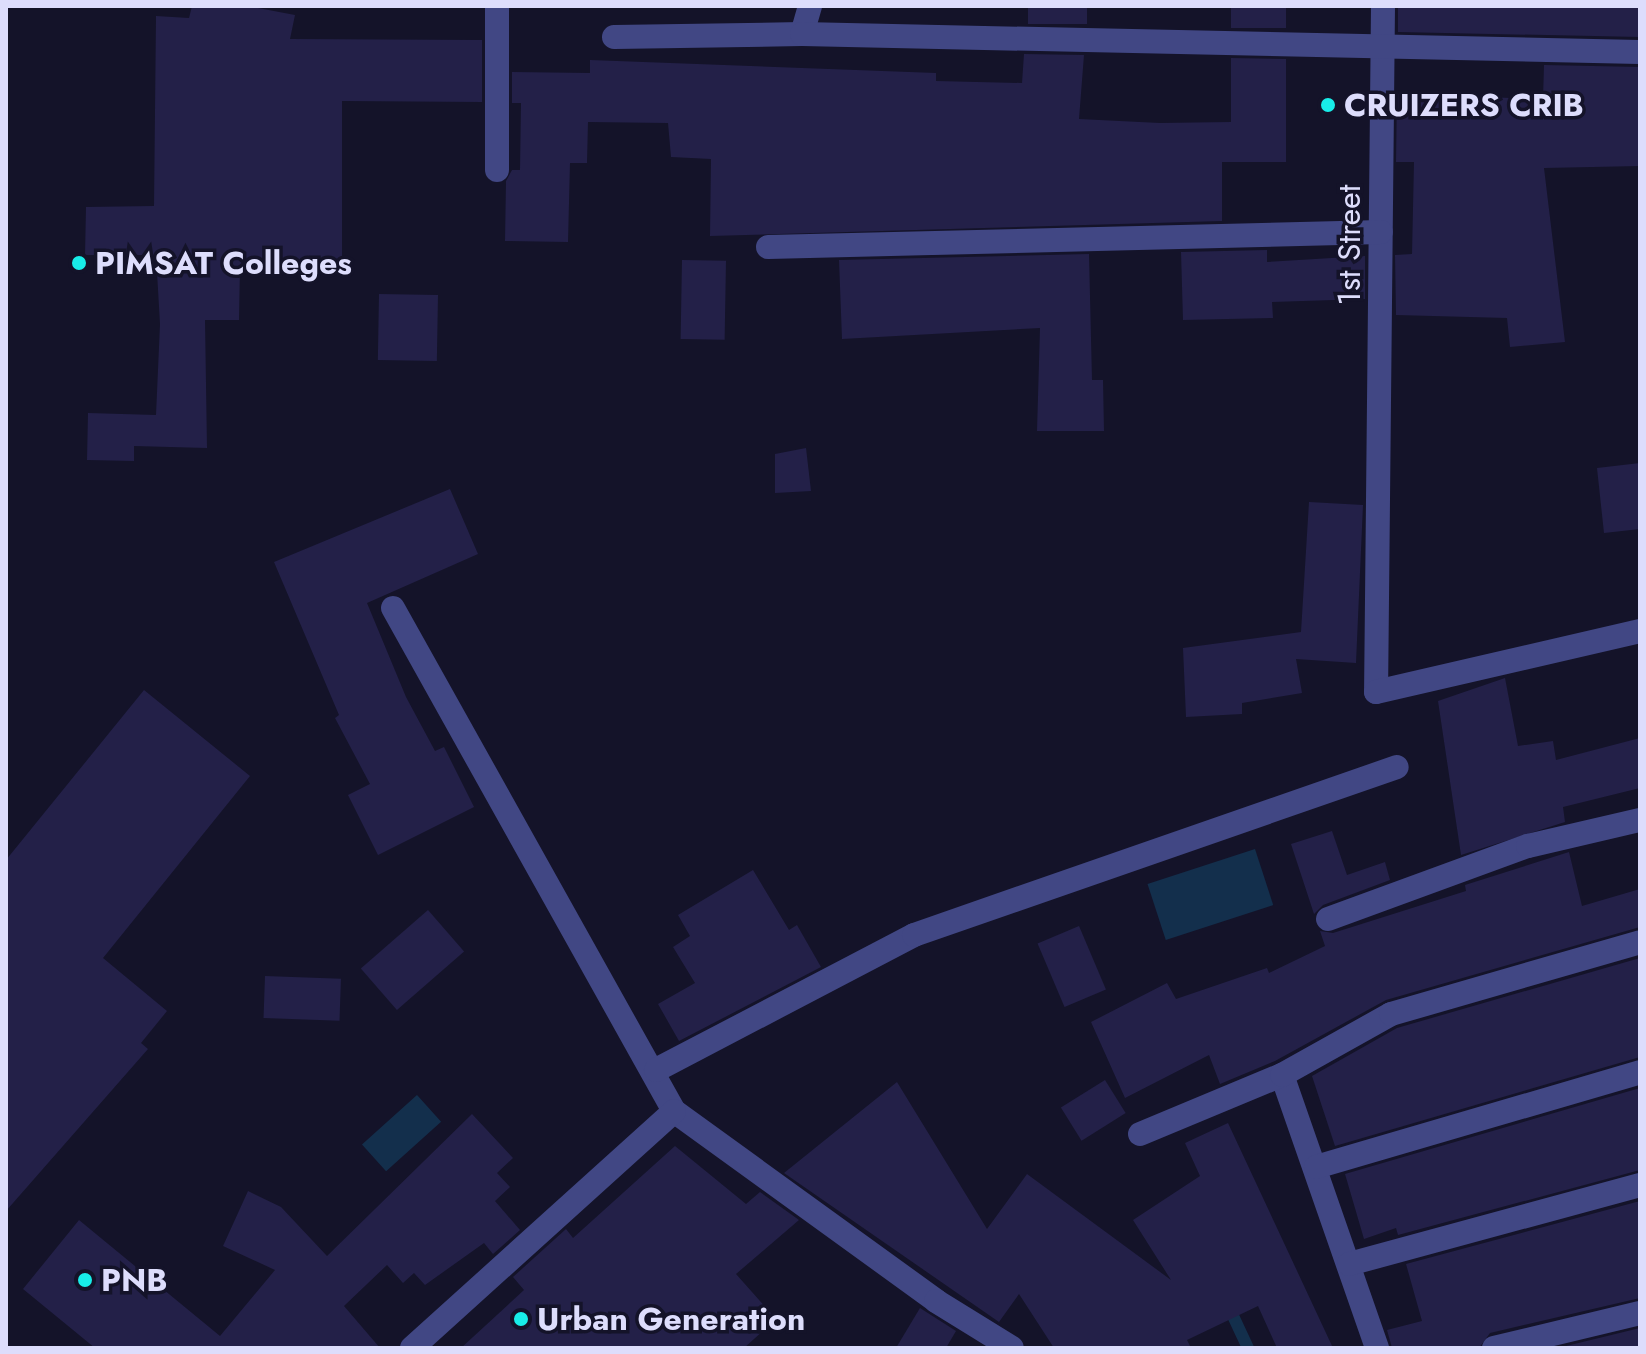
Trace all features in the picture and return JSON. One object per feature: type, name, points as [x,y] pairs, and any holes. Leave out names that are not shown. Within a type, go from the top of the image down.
[{"type":"street","points":[[497,6],[497,170]]},
{"type":"street","points":[[802,34],[810,6]]},
{"type":"street","name":"1st Street","points":[[1383,6],[1376,692],[1640,631]]},
{"type":"street","points":[[614,37],[802,34],[1640,52]]},
{"type":"street","points":[[768,247],[1381,232]]},
{"type":"street","points":[[393,608],[656,1070],[674,1111],[936,1301],[1012,1348]]},
{"type":"street","points":[[656,1070],[914,935],[1397,767]]},
{"type":"street","points":[[1328,919],[1528,846],[1640,820]]},
{"type":"street","points":[[1140,1134],[1282,1075],[1391,1014],[1640,942]]},
{"type":"street","points":[[1316,1167],[1640,1072]]},
{"type":"street","points":[[1282,1075],[1377,1348]]},
{"type":"street","points":[[412,1348],[674,1111]]},
{"type":"street","points":[[1349,1264],[1640,1185]]},
{"type":"street","points":[[1494,1348],[1640,1313]]},
{"type":"water","points":[[1255,849],[1273,905],[1166,940],[1148,884]]},
{"type":"water","points":[[417,1095],[441,1122],[386,1171],[362,1145]]},
{"type":"building","points":[[192,6],[248,6],[295,15],[290,39],[482,40],[482,102],[342,101],[342,270],[240,266],[239,320],[205,320],[207,448],[134,446],[134,461],[87,460],[88,413],[156,415],[160,324],[156,255],[85,255],[86,207],[154,206],[156,16],[189,18]]},
{"type":"building","points":[[1028,6],[1087,6],[1087,24],[1028,24]]},
{"type":"building","points":[[1231,6],[1286,6],[1286,28],[1231,28]]},
{"type":"building","points":[[1398,6],[1639,6],[1640,37],[1398,32]]},
{"type":"building","points":[[1024,54],[1084,55],[1079,119],[1160,123],[1231,122],[1231,58],[1286,59],[1286,162],[1222,162],[1222,221],[710,236],[711,159],[671,157],[668,123],[588,122],[587,163],[570,163],[568,242],[505,241],[506,181],[512,170],[520,170],[521,103],[512,103],[512,72],[590,73],[590,60],[936,73],[936,81],[1022,83]]},
{"type":"building","points":[[1544,65],[1640,67],[1640,166],[1544,168],[1565,342],[1510,347],[1507,318],[1396,315],[1395,255],[1412,254],[1414,162],[1396,162],[1397,94],[1543,99]]},
{"type":"building","points":[[1267,250],[1267,262],[1365,256],[1365,299],[1272,302],[1273,318],[1183,320],[1181,252]]},
{"type":"building","points":[[1089,254],[1092,380],[1103,380],[1104,431],[1037,431],[1040,328],[842,339],[839,260]]},
{"type":"building","points":[[682,260],[726,261],[725,340],[681,339]]},
{"type":"building","points":[[379,294],[438,295],[437,361],[378,360]]},
{"type":"building","points":[[806,448],[811,491],[775,493],[775,454]]},
{"type":"building","points":[[1640,463],[1640,529],[1604,533],[1597,468]]},
{"type":"building","points":[[450,489],[478,554],[367,603],[406,697],[435,751],[444,747],[474,807],[378,855],[348,795],[370,784],[335,718],[339,715],[274,562]]},
{"type":"building","points":[[1309,502],[1363,505],[1356,663],[1296,659],[1302,693],[1242,703],[1242,714],[1186,717],[1183,648],[1301,632]]},
{"type":"building","points":[[1505,678],[1518,746],[1553,741],[1556,760],[1640,738],[1640,788],[1563,807],[1565,822],[1461,855],[1438,701]]},
{"type":"building","points":[[144,690],[250,776],[103,958],[167,1011],[141,1043],[148,1049],[6,1211],[6,860]]},
{"type":"building","points":[[1332,831],[1347,875],[1385,862],[1390,880],[1323,905],[1314,914],[1291,844]]},
{"type":"building","points":[[1569,852],[1582,906],[1640,889],[1640,927],[1386,1000],[1275,1061],[1220,1084],[1209,1055],[1125,1098],[1091,1022],[1167,983],[1176,999],[1267,968],[1269,973],[1325,946],[1320,931],[1333,933],[1466,891],[1465,885]]},
{"type":"building","points":[[753,870],[789,930],[797,925],[821,967],[679,1041],[658,1004],[695,983],[673,947],[690,936],[678,915]]},
{"type":"building","points":[[428,910],[464,952],[397,1010],[361,968]]},
{"type":"building","points":[[1079,926],[1106,990],[1065,1007],[1038,944]]},
{"type":"building","points":[[1640,958],[1640,1057],[1335,1146],[1312,1076],[1397,1028]]},
{"type":"building","points":[[265,976],[341,979],[339,1021],[264,1018]]},
{"type":"building","points":[[1105,1080],[1126,1113],[1082,1141],[1061,1108]]},
{"type":"building","points":[[897,1082],[987,1229],[1027,1174],[1171,1280],[1133,1220],[1200,1176],[1185,1143],[1228,1123],[1333,1348],[1277,1348],[1258,1306],[1187,1340],[1191,1348],[1054,1348],[1019,1294],[999,1322],[784,1173]]},
{"type":"building","points":[[1640,1088],[1640,1170],[1398,1235],[1396,1228],[1364,1239],[1345,1174]]},
{"type":"building","points":[[472,1114],[513,1158],[497,1173],[510,1187],[495,1201],[520,1230],[493,1254],[484,1243],[425,1285],[414,1273],[403,1283],[387,1265],[344,1306],[380,1348],[95,1348],[23,1289],[79,1220],[220,1336],[275,1270],[223,1246],[248,1191],[281,1207],[327,1256]]},
{"type":"building","points":[[675,1146],[746,1204],[760,1192],[799,1220],[736,1274],[776,1319],[744,1348],[461,1348],[524,1290],[513,1277],[566,1229],[573,1238]]},
{"type":"building","points":[[1640,1201],[1640,1298],[1490,1333],[1479,1348],[1392,1348],[1387,1330],[1422,1321],[1406,1264]]},
{"type":"building","points":[[920,1308],[956,1331],[946,1348],[896,1348]]},
{"type":"building","points":[[1640,1328],[1640,1348],[1558,1348]]},
{"type":"waterway","points":[[1227,1303],[1248,1348]]},
{"type":"place","name":"CRUIZERS CRIB","points":[[1328,105]]},
{"type":"place","name":"PIMSAT Colleges","points":[[79,263]]},
{"type":"place","name":"PNB","points":[[85,1280]]},
{"type":"place","name":"Urban Generation","points":[[521,1319]]}]
